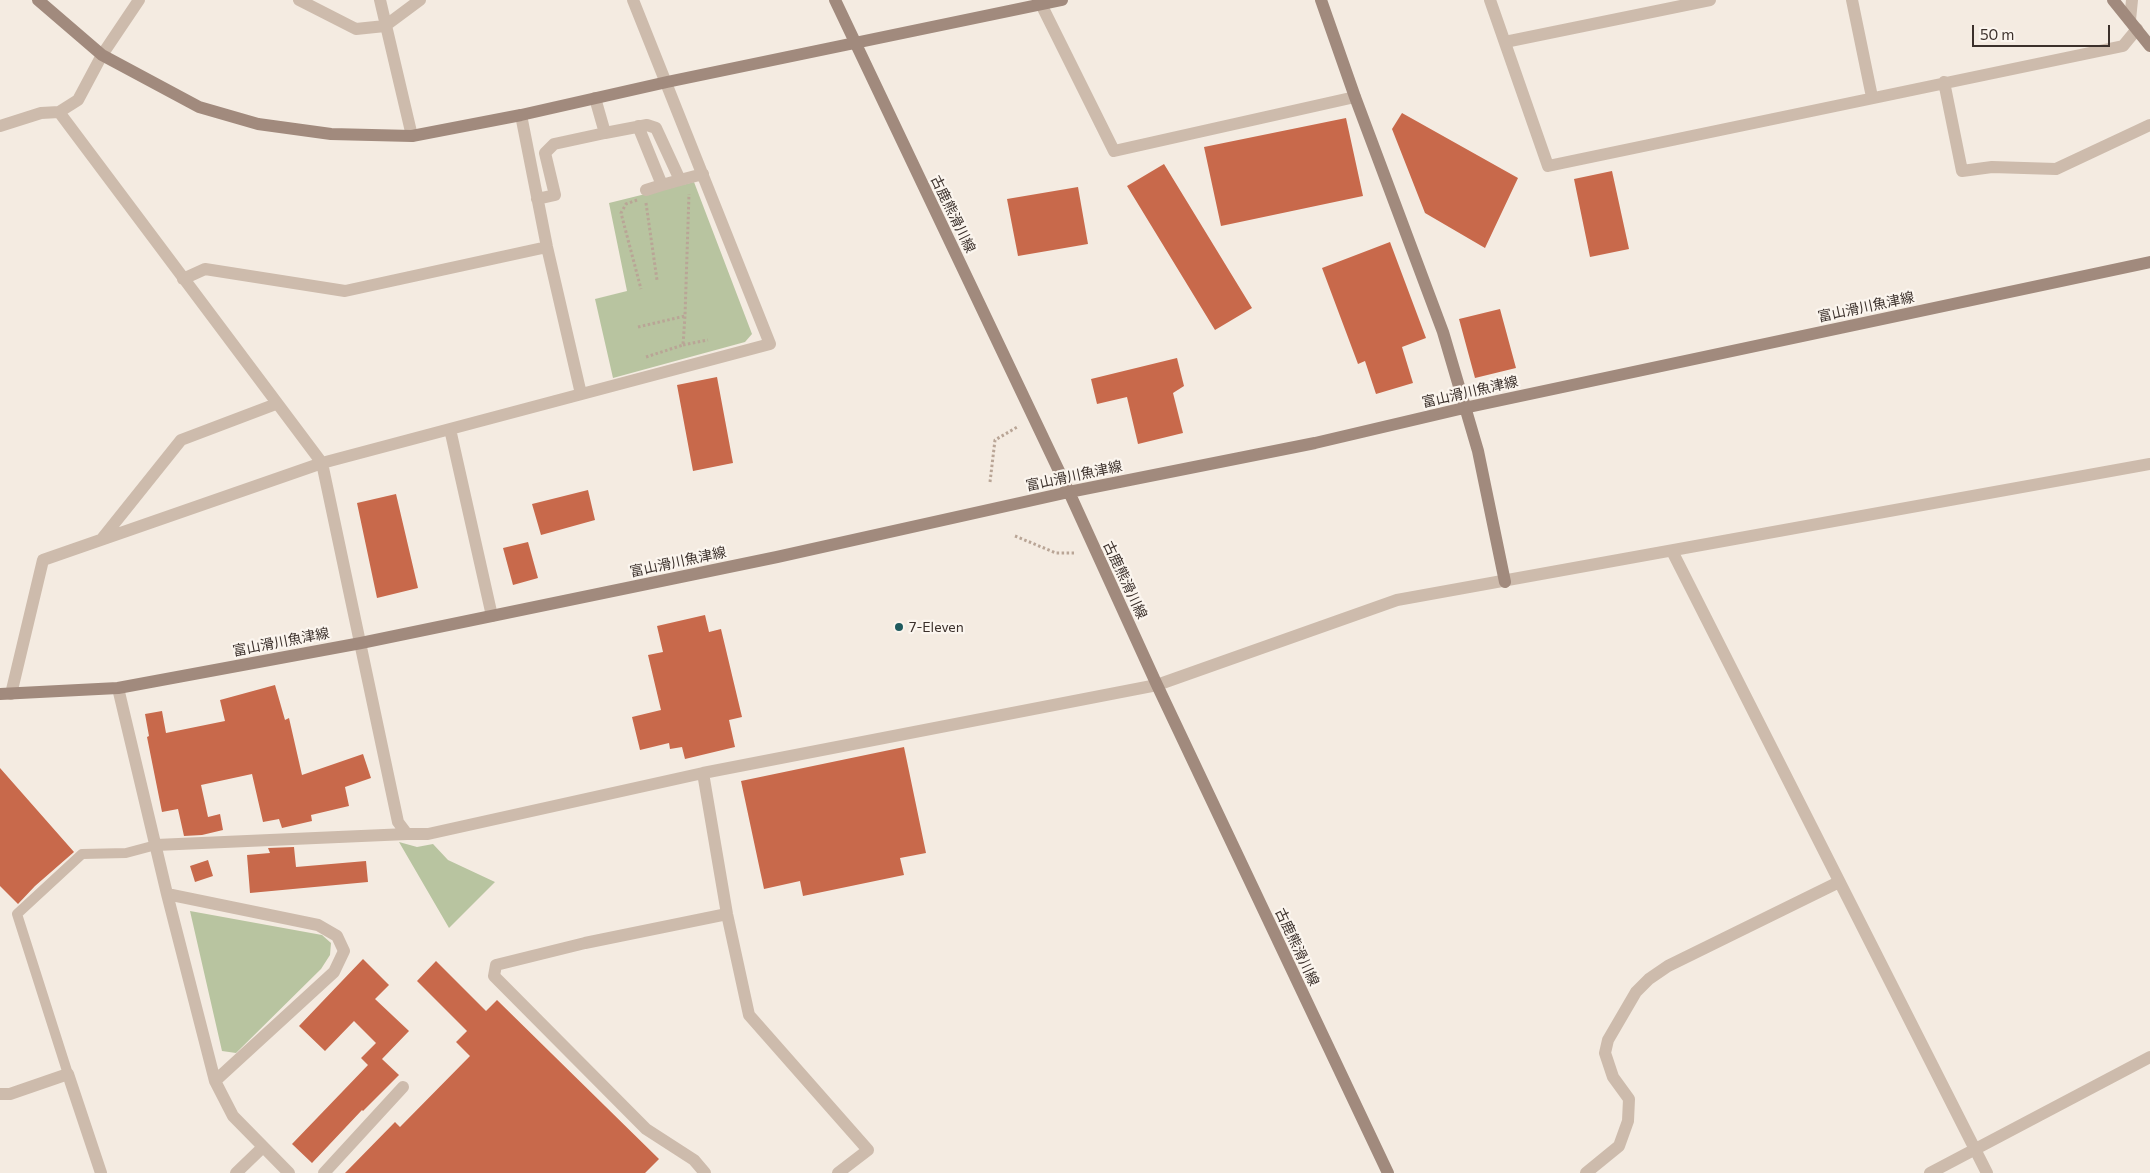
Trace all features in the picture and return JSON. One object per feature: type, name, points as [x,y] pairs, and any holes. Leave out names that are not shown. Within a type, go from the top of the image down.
[{"type":"main road","points":[[38,0],[102,55],[199,107],[258,124],[331,134],[412,136],[855,44],[1040,2],[1062,0]]},
{"type":"main road","name":"古鹿熊滑川線","points":[[835,0],[1069,492],[1157,685],[1388,1173]]},
{"type":"main road","points":[[1321,0],[1355,98],[1443,332],[1478,451],[1504,582]]},
{"type":"main road","points":[[2113,0],[2150,46]]},
{"type":"main road","name":"富山滑川魚津線","points":[[5,694],[118,688],[361,643],[777,557],[1069,492],[1315,443],[1464,408],[2150,262]]},
{"type":"street","points":[[0,126],[41,113],[59,112],[78,100],[102,55],[139,0]]},
{"type":"street","points":[[299,0],[356,29],[385,26],[420,0]]},
{"type":"street","points":[[380,0],[412,136]]},
{"type":"street","points":[[5,694],[43,560],[322,463],[770,344],[633,0]]},
{"type":"street","points":[[1490,0],[1548,166],[2123,46],[2134,25],[2132,0]]},
{"type":"street","points":[[1504,42],[1710,0]]},
{"type":"street","points":[[1852,0],[1872,97]]},
{"type":"street","points":[[1040,2],[1114,151],[1355,98]]},
{"type":"street","points":[[1944,82],[1962,171],[1992,167],[2056,169],[2150,125]]},
{"type":"street","points":[[595,98],[605,133]]},
{"type":"street","points":[[59,112],[322,463],[398,822],[407,834]]},
{"type":"street","points":[[520,115],[547,247],[581,394]]},
{"type":"street","points":[[537,199],[555,194],[544,153],[554,144],[647,124],[656,128],[680,180]]},
{"type":"street","points":[[638,126],[662,185]]},
{"type":"street","points":[[644,196],[662,185],[703,174]]},
{"type":"street","points":[[183,279],[205,269],[345,291],[547,247]]},
{"type":"street","points":[[101,540],[181,440],[276,404]]},
{"type":"street","points":[[450,429],[492,616]]},
{"type":"street","points":[[156,845],[428,834],[703,773],[1157,685],[1397,600],[2150,464]]},
{"type":"street","points":[[1672,551],[1987,1173]]},
{"type":"street","points":[[118,688],[215,1081],[233,1116],[289,1173]]},
{"type":"street","points":[[703,773],[727,914],[749,1015],[868,1150],[838,1173]]},
{"type":"street","points":[[1586,1173],[1618,1146],[1628,1120],[1629,1099],[1613,1077],[1605,1054],[1608,1040],[1636,992],[1649,979],[1668,966],[1839,882]]},
{"type":"street","points":[[168,894],[318,925],[337,936],[344,951],[334,972],[215,1081]]},
{"type":"street","points":[[705,1173],[694,1160],[646,1129],[494,976],[496,965],[585,943],[727,914]]},
{"type":"street","points":[[1930,1173],[2150,1058]]},
{"type":"street","points":[[0,1094],[10,1094],[68,1074],[101,1173]]},
{"type":"street","points":[[324,1173],[404,1087]]},
{"type":"street","points":[[236,1173],[263,1147]]},
{"type":"lane","points":[[68,1074],[17,914],[82,854],[126,852],[156,845]]},
{"type":"path","points":[[679,194],[689,194],[709,188]]},
{"type":"path","points":[[683,345],[689,194]]},
{"type":"path","points":[[641,289],[621,213],[626,204],[644,196],[657,280]]},
{"type":"path","points":[[638,327],[685,316]]},
{"type":"path","points":[[646,357],[683,345],[708,340]]},
{"type":"path","points":[[990,482],[996,440],[1019,426]]},
{"type":"path","points":[[1015,536],[1056,553],[1074,553]]},
{"type":"green space","points":[[694,182],[752,334],[745,342],[613,378],[595,299],[627,291],[609,203]]},
{"type":"green space","points":[[399,842],[417,847],[433,844],[448,860],[495,882],[449,928]]},
{"type":"green space","points":[[190,911],[322,935],[331,943],[330,955],[321,969],[236,1053],[222,1051]]},
{"type":"building","points":[[1402,113],[1518,178],[1485,248],[1425,213],[1392,129]]},
{"type":"building","points":[[1346,118],[1363,196],[1221,226],[1204,147]]},
{"type":"building","points":[[1164,164],[1252,308],[1215,330],[1127,186]]},
{"type":"building","points":[[1612,171],[1629,249],[1590,257],[1574,179]]},
{"type":"building","points":[[1078,187],[1088,244],[1018,256],[1007,199]]},
{"type":"building","points":[[1390,242],[1426,338],[1402,347],[1413,383],[1376,394],[1365,361],[1358,364],[1322,268]]},
{"type":"building","points":[[1500,309],[1516,368],[1475,378],[1459,319]]},
{"type":"building","points":[[1177,358],[1184,386],[1173,393],[1183,433],[1138,444],[1127,397],[1097,404],[1091,379]]},
{"type":"building","points":[[717,377],[733,463],[693,471],[677,385]]},
{"type":"building","points":[[588,490],[595,520],[541,535],[532,504]]},
{"type":"building","points":[[396,494],[418,588],[377,598],[357,503]]},
{"type":"building","points":[[528,542],[538,578],[513,585],[503,548]]},
{"type":"building","points":[[705,615],[709,632],[721,629],[742,717],[729,720],[735,747],[685,759],[682,747],[670,749],[669,743],[640,750],[632,717],[661,710],[648,655],[663,652],[657,626]]},
{"type":"building","points":[[275,685],[285,720],[289,718],[302,775],[363,754],[371,778],[345,787],[349,806],[311,815],[312,821],[282,828],[279,819],[263,822],[252,774],[201,785],[208,817],[220,814],[223,830],[202,835],[184,836],[178,809],[162,812],[147,737],[149,736],[145,714],[162,711],[166,733],[225,721],[220,700]]},
{"type":"building","points":[[904,747],[926,853],[900,858],[904,875],[803,896],[800,881],[764,889],[741,781]]},
{"type":"building","points":[[0,768],[74,852],[35,886],[18,904],[0,886]]},
{"type":"building","points":[[294,847],[296,867],[366,861],[368,882],[250,893],[247,855],[270,853],[268,848]]},
{"type":"building","points":[[208,860],[213,876],[195,882],[190,866]]},
{"type":"building","points":[[363,959],[389,985],[375,999],[409,1031],[382,1059],[399,1075],[362,1110],[312,1163],[292,1144],[368,1065],[361,1058],[376,1043],[354,1021],[325,1051],[299,1026]]},
{"type":"building","points":[[436,961],[486,1011],[497,1000],[659,1159],[645,1173],[345,1173],[395,1122],[400,1127],[470,1056],[456,1042],[467,1031],[417,981]]},
{"type":"place","name":"7-Eleven","points":[[899,627]]}]
